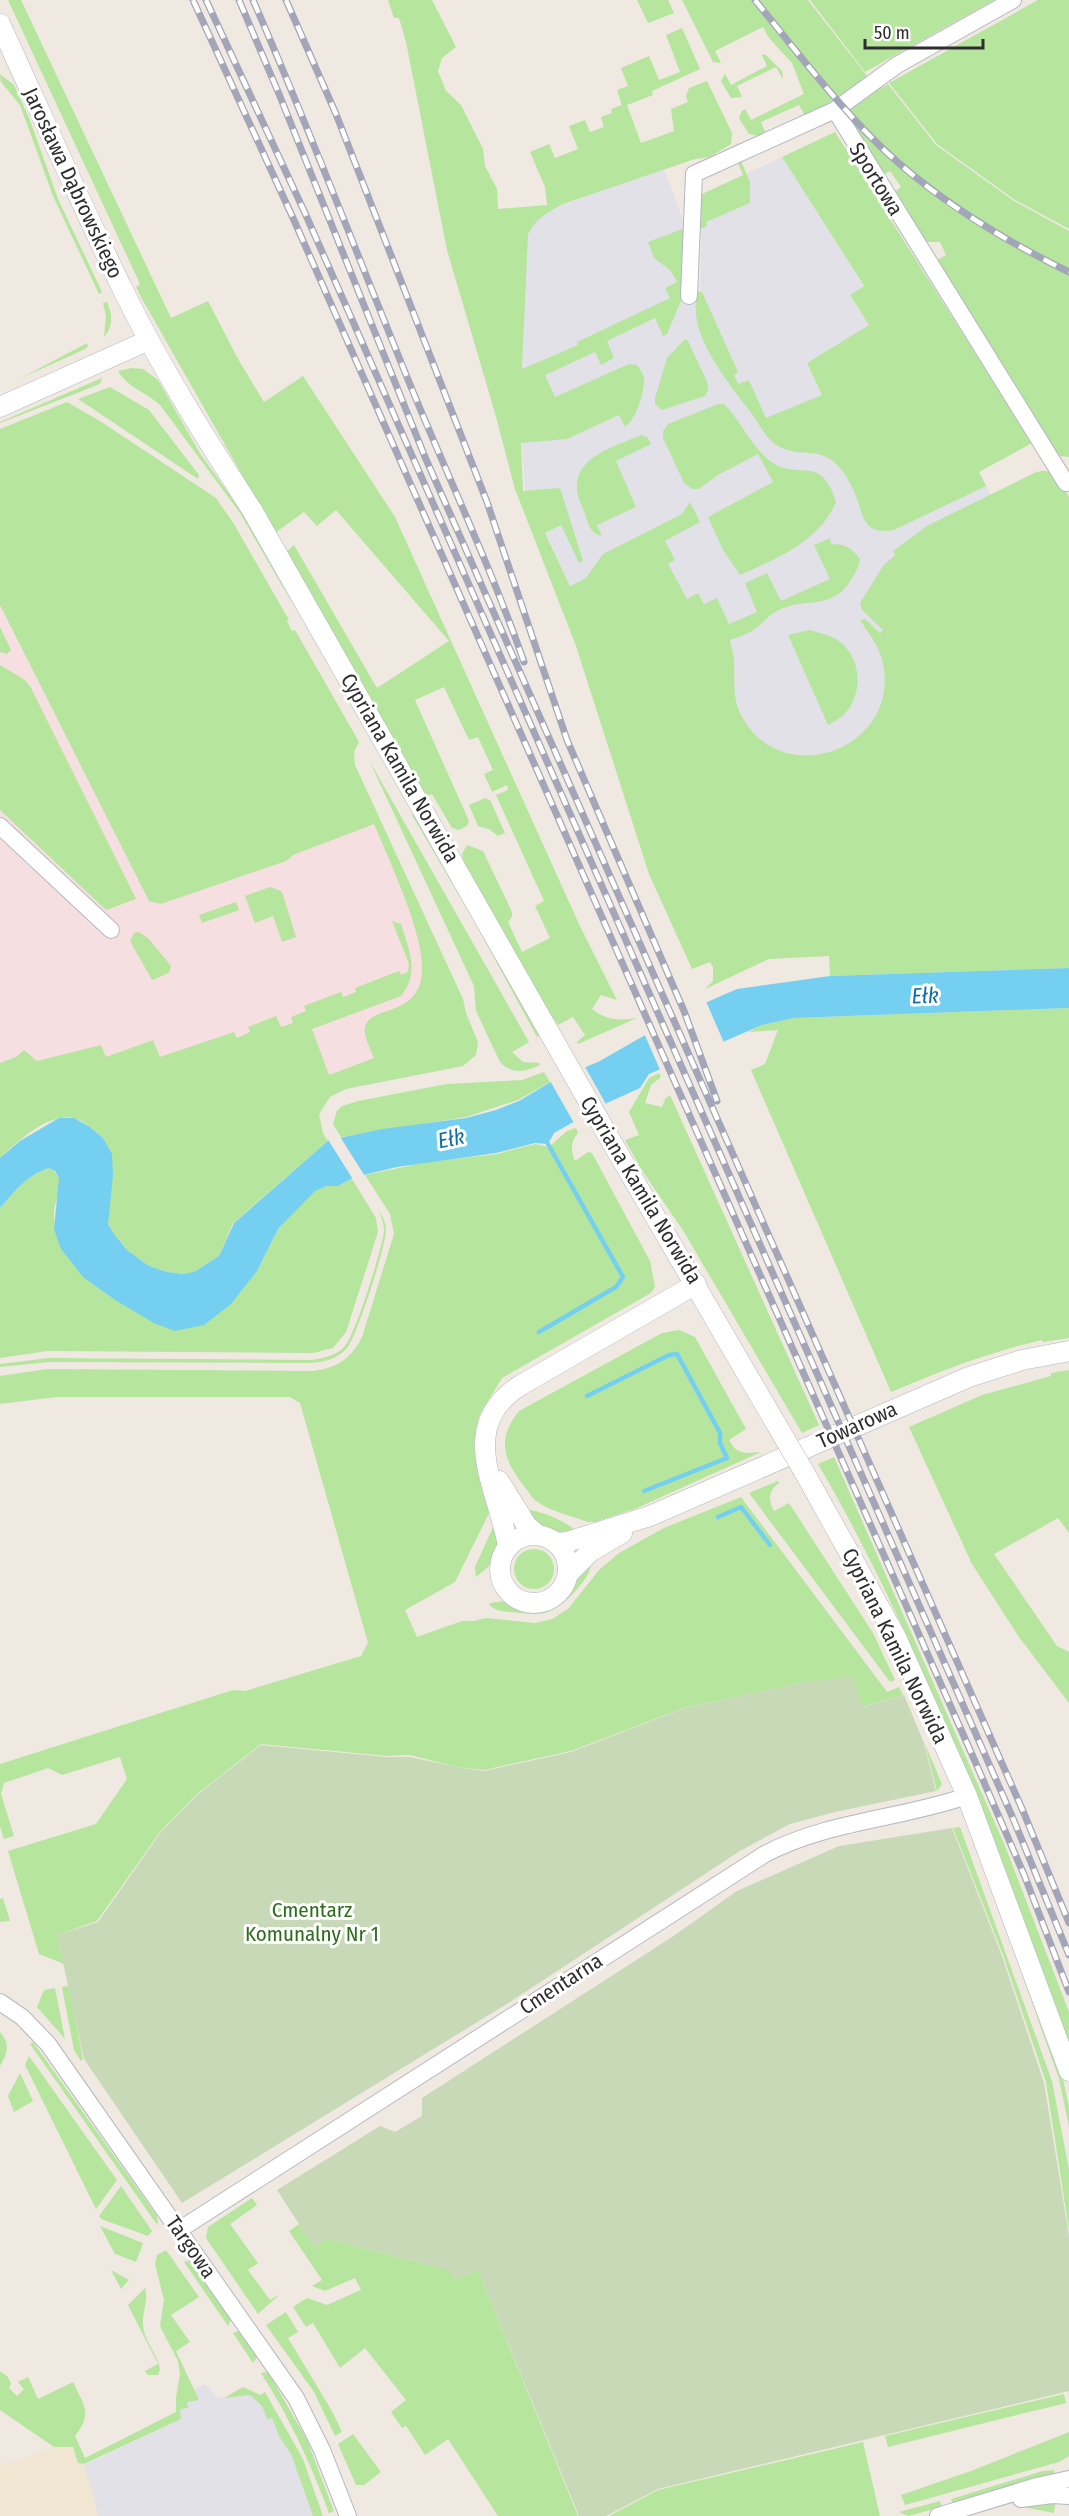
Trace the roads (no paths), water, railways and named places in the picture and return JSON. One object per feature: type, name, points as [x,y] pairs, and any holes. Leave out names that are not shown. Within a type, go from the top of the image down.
[{"type":"street","points":[[690,296],[694,174],[835,110],[897,65],[1013,0]]},
{"type":"street","name":"Jarosława Dąbrowskiego","points":[[0,24],[123,290],[149,340]]},
{"type":"street","name":"Sportowa","points":[[835,110],[1066,483]]},
{"type":"street","points":[[0,407],[149,340]]},
{"type":"street","name":"Cypriana Kamila Norwida","points":[[149,340],[212,450],[252,510],[453,860],[610,1141],[696,1284],[896,1637],[967,1796],[1069,2072]]},
{"type":"street","points":[[0,826],[111,930]]},
{"type":"street","points":[[508,1546],[501,1514],[489,1479],[484,1449],[484,1437],[490,1416],[507,1394],[696,1284]]},
{"type":"street","name":"Towarowa","points":[[568,1574],[591,1551],[650,1516],[959,1381],[1011,1363],[1069,1351]]},
{"type":"street","points":[[484,1449],[489,1463],[514,1508],[527,1526],[538,1535],[556,1543],[564,1552],[568,1574],[565,1583],[551,1599],[532,1603],[522,1601],[505,1588],[500,1578],[501,1559],[508,1546],[522,1537],[538,1535]]},
{"type":"street","name":"Towarowa","points":[[556,1543],[650,1516]]},
{"type":"street","name":"Cmentarna","points":[[179,2230],[765,1854],[821,1831],[920,1811],[967,1796]]},
{"type":"street","name":"Targowa","points":[[0,2002],[22,2017],[48,2044],[296,2398],[322,2450],[348,2516]]},
{"type":"street","points":[[938,2516],[1044,2484],[1069,2479]]},
{"type":"street","points":[[970,2508],[1038,2497],[1069,2496]]},
{"type":"water","name":"Ełk","points":[[1069,968],[1069,1008],[794,1018],[762,1025],[649,1074],[640,1088],[607,1103],[554,1133],[548,1144],[535,1143],[496,1153],[397,1167],[355,1177],[338,1186],[327,1186],[315,1191],[278,1229],[257,1271],[231,1304],[204,1325],[175,1331],[154,1323],[115,1300],[83,1277],[61,1249],[54,1229],[59,1178],[55,1171],[49,1168],[34,1175],[22,1184],[0,1208],[0,1158],[20,1141],[59,1118],[74,1118],[103,1138],[112,1154],[113,1175],[108,1224],[114,1234],[127,1250],[149,1266],[167,1272],[184,1274],[196,1271],[219,1256],[234,1223],[329,1140],[383,1129],[466,1118],[496,1110],[519,1101],[554,1080],[598,1062],[689,1010],[737,989],[830,976]]},
{"type":"waterway","points":[[539,1332],[616,1287],[623,1277],[548,1144]]},
{"type":"waterway","points":[[587,1396],[669,1355],[677,1354],[720,1433],[720,1443],[727,1458],[644,1491]]},
{"type":"waterway","points":[[718,1517],[741,1507],[770,1545]]},
{"type":"railway","points":[[193,0],[293,218],[974,1759],[1025,1877],[1069,1992]]},
{"type":"railway","points":[[206,0],[305,213],[1012,1816],[1069,1955]]},
{"type":"railway","points":[[239,0],[425,457],[1023,1811],[1069,1923]]},
{"type":"railway","points":[[253,0],[313,142],[409,382],[483,556],[524,662]]},
{"type":"railway","points":[[286,0],[336,114],[487,502],[567,740],[684,1011],[717,1101]]},
{"type":"railway","points":[[755,0],[852,117],[912,175],[988,228],[1069,272]]},
{"type":"park label","name":"Cmentarz Komunalny Nr 1","points":[[312,1922]]}]
